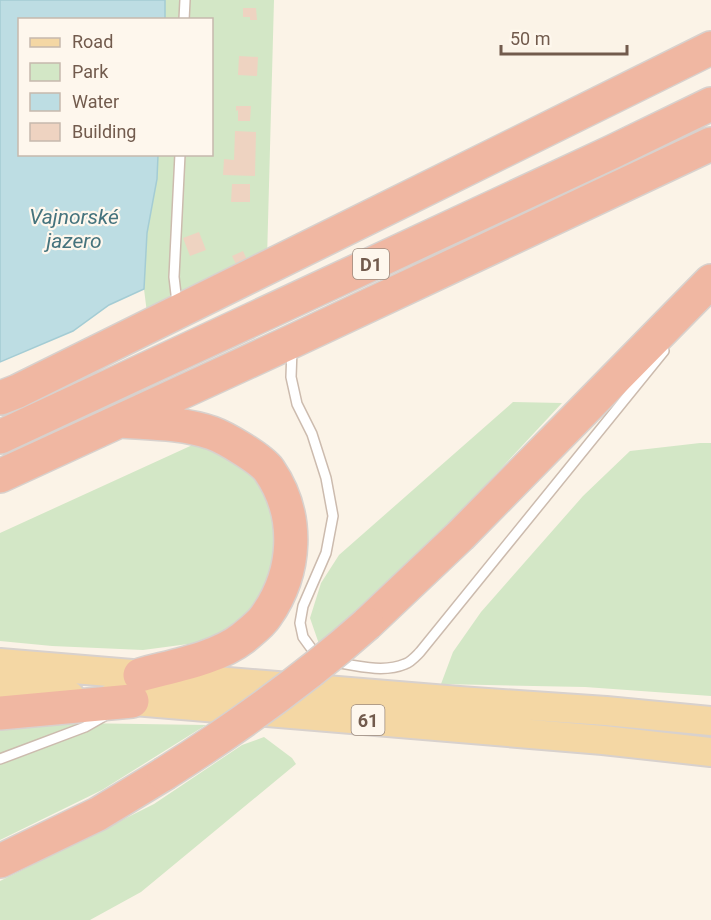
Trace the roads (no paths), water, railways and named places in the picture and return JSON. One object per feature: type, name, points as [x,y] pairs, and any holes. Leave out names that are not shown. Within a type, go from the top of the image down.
[{"type":"highway","points":[[0,398],[711,48]]},
{"type":"highway","name":"D1","points":[[0,437],[711,104]]},
{"type":"highway","name":"D1","points":[[0,476],[711,144]]},
{"type":"highway","points":[[579,206],[711,161]]},
{"type":"highway","points":[[31,423],[343,231]]},
{"type":"highway","points":[[0,861],[98,814],[206,748],[331,656],[460,536],[669,335],[705,295]]},
{"type":"highway","points":[[0,713],[136,688],[209,656],[241,639],[266,618],[280,592],[291,558],[291,528],[284,498],[268,468],[240,447],[213,433],[174,424],[119,421]]},
{"type":"main road","name":"61","points":[[0,663],[136,688],[711,752]]},
{"type":"main road","name":"61","points":[[0,691],[136,688],[447,700],[711,721]]},
{"type":"lane","points":[[184,18],[185,0]]},
{"type":"lane","points":[[177,303],[174,277],[180,156]]},
{"type":"lane","points":[[293,340],[291,377],[297,404],[312,434],[326,478],[333,516],[326,553],[303,606],[300,623],[303,637],[311,648],[332,662],[390,668],[407,664],[420,652],[669,335]]},
{"type":"lane","points":[[0,759],[85,727],[136,688]]},
{"type":"water","name":"Vajnorské jazero","points":[[0,0],[165,0],[165,18],[18,18],[18,156],[158,156],[157,179],[147,233],[144,289],[109,305],[73,331],[0,362]]}]
